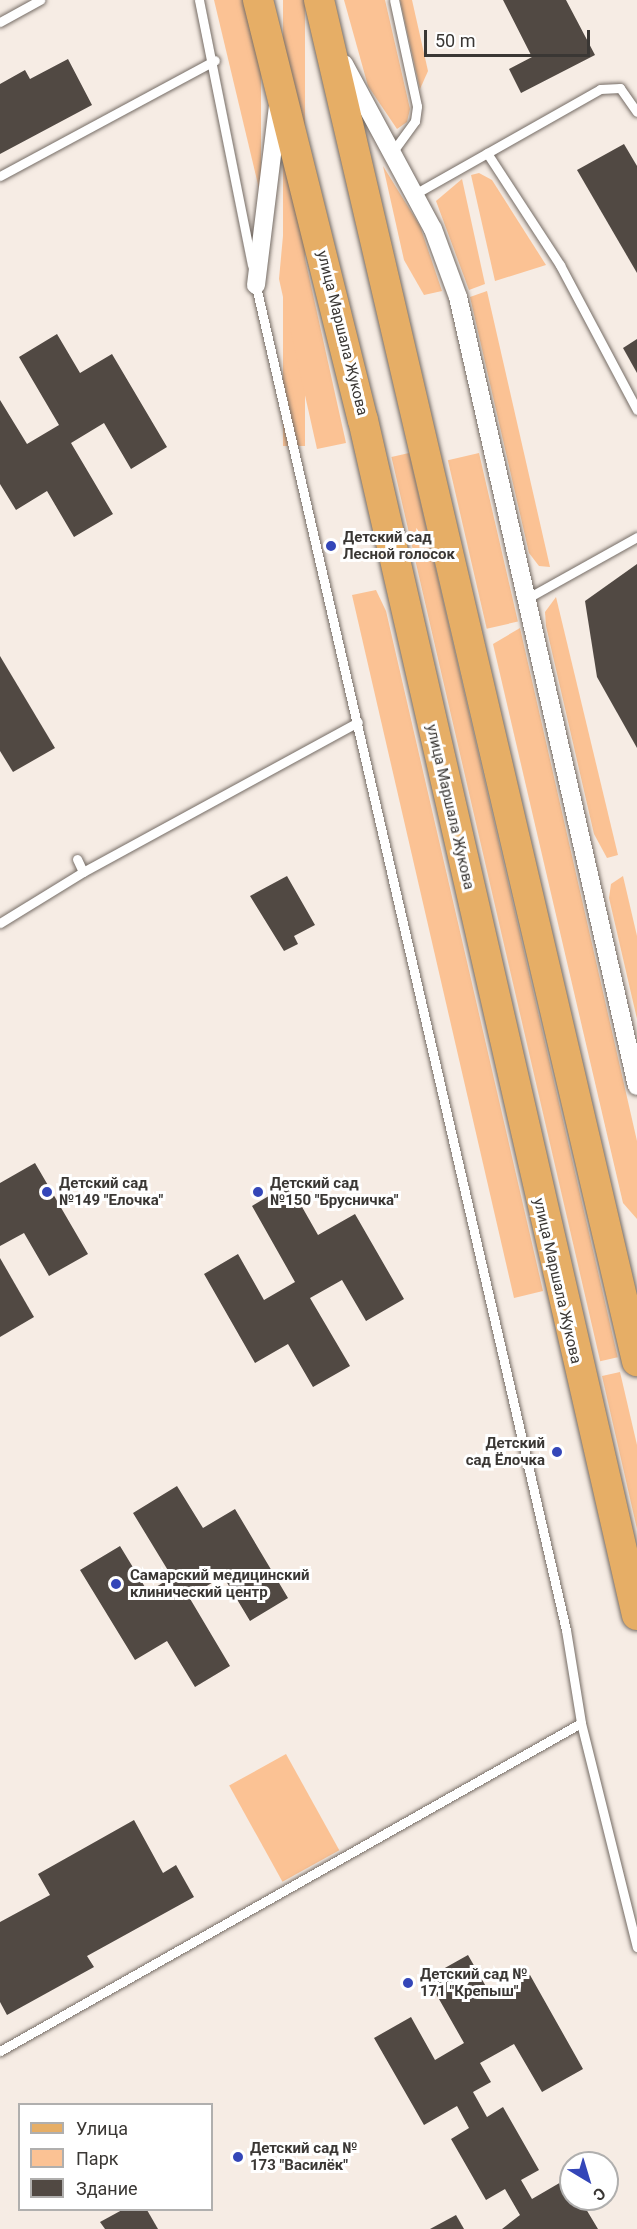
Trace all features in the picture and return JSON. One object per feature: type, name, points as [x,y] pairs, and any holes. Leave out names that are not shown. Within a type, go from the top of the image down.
[{"type":"main road","name":"улица Маршала Жукова","points":[[258,0],[280,83],[637,1615]]},
{"type":"main road","points":[[319,0],[637,1361]]},
{"type":"street","points":[[328,35],[390,156],[446,256],[458,297],[637,1086]]},
{"type":"street","points":[[256,285],[280,83]]},
{"type":"lane","points":[[1,18],[40,0]]},
{"type":"lane","points":[[199,0],[215,60],[256,285],[566,1630],[581,1724],[637,1947]]},
{"type":"lane","points":[[390,156],[415,121],[417,106],[394,0]]},
{"type":"lane","points":[[0,176],[215,60]]},
{"type":"lane","points":[[413,195],[600,89],[620,88],[637,112]]},
{"type":"lane","points":[[487,153],[560,265],[637,410]]},
{"type":"lane","points":[[526,599],[637,537]]},
{"type":"lane","points":[[0,923],[83,872],[358,722]]},
{"type":"lane","points":[[77,859],[83,872]]},
{"type":"lane","points":[[0,2051],[581,1724]]},
{"type":"green space","points":[[214,0],[245,0],[261,61],[261,197]]},
{"type":"green space","points":[[283,0],[305,0],[305,446],[283,446]]},
{"type":"green space","points":[[344,0],[385,0],[410,109],[407,122],[397,129],[368,86]]},
{"type":"green space","points":[[400,0],[412,0],[428,71],[420,89]]},
{"type":"green space","points":[[383,166],[420,226],[442,291],[424,295],[404,260]]},
{"type":"green space","points":[[479,173],[492,180],[546,265],[495,281],[471,175]]},
{"type":"green space","points":[[462,179],[485,284],[469,290],[436,201]]},
{"type":"green space","points":[[288,182],[346,443],[317,449],[279,279]]},
{"type":"green space","points":[[487,291],[550,567],[539,566],[529,553],[470,297]]},
{"type":"green space","points":[[409,453],[618,1357],[600,1361],[391,457]]},
{"type":"green space","points":[[479,453],[518,622],[487,629],[448,460]]},
{"type":"green space","points":[[376,590],[386,611],[543,1291],[514,1298],[352,595]]},
{"type":"green space","points":[[556,597],[618,855],[607,858],[594,834],[546,626],[545,612]]},
{"type":"green space","points":[[520,628],[637,1141],[637,1219],[623,1203],[493,644]]},
{"type":"green space","points":[[623,876],[637,936],[637,1019],[609,898],[611,884]]},
{"type":"green space","points":[[620,1372],[637,1445],[637,1529],[602,1376]]},
{"type":"green space","points":[[286,1754],[339,1850],[282,1882],[229,1786]]},
{"type":"building","points":[[503,0],[566,0],[595,55],[521,93],[509,69],[532,57]]},
{"type":"building","points":[[68,59],[92,105],[0,154],[0,84],[25,70],[30,79]]},
{"type":"building","points":[[624,144],[637,166],[637,273],[577,170]]},
{"type":"building","points":[[57,334],[80,373],[112,354],[167,447],[131,469],[104,423],[71,443],[113,514],[74,537],[47,491],[16,510],[0,484],[0,400],[27,444],[59,425],[19,357]]},
{"type":"building","points":[[637,339],[637,373],[623,348]]},
{"type":"building","points":[[637,564],[637,748],[597,677],[585,601]]},
{"type":"building","points":[[0,656],[55,748],[13,772],[0,751]]},
{"type":"building","points":[[287,876],[315,925],[294,936],[298,944],[284,951],[250,896]]},
{"type":"building","points":[[35,1163],[88,1254],[49,1276],[24,1233],[0,1246],[0,1183]]},
{"type":"building","points":[[289,1184],[318,1235],[355,1214],[404,1299],[366,1321],[342,1280],[310,1298],[350,1366],[313,1387],[288,1344],[255,1363],[204,1274],[238,1254],[264,1300],[295,1282],[252,1206]]},
{"type":"building","points":[[0,1258],[34,1317],[0,1337]]},
{"type":"building","name":"Самарский медицинский клинический центр","points":[[177,1486],[203,1528],[235,1509],[288,1598],[250,1621],[223,1576],[189,1597],[230,1666],[195,1687],[167,1641],[135,1660],[80,1570],[120,1546],[148,1592],[172,1577],[133,1513]]},
{"type":"building","points":[[134,1820],[163,1873],[176,1865],[194,1897],[87,1956],[94,1967],[7,2015],[0,2002],[0,1922],[50,1895],[38,1874]]},
{"type":"building","points":[[468,1955],[492,1997],[530,1975],[583,2069],[542,2092],[514,2044],[480,2063],[491,2082],[473,2092],[487,2117],[503,2107],[539,2170],[521,2180],[532,2199],[559,2183],[559,2211],[587,2211],[598,2229],[502,2229],[520,2215],[505,2189],[486,2200],[451,2139],[469,2128],[457,2106],[424,2125],[374,2038],[411,2017],[435,2060],[464,2043],[427,1978]]},
{"type":"building","points":[[120,2211],[148,2211],[158,2229],[105,2229],[100,2222]]},
{"type":"building","points":[[456,2215],[464,2229],[430,2229]]},
{"type":"place","name":"Детский сад Лесной голосок","points":[[331,546]]},
{"type":"place","name":"Детский сад №149 \"Елочка\"","points":[[47,1192]]},
{"type":"place","name":"Детский сад №150 \"Брусничка\"","points":[[258,1192]]},
{"type":"place","name":"Детский сад Ёлочка","points":[[557,1452]]},
{"type":"place","name":"Самарский медицинский клинический центр","points":[[116,1584]]},
{"type":"place","name":"Детский сад № 171 \"Крепыш\"","points":[[408,1983]]},
{"type":"place","name":"Детский сад № 173 \"Василёк\"","points":[[238,2157]]}]
